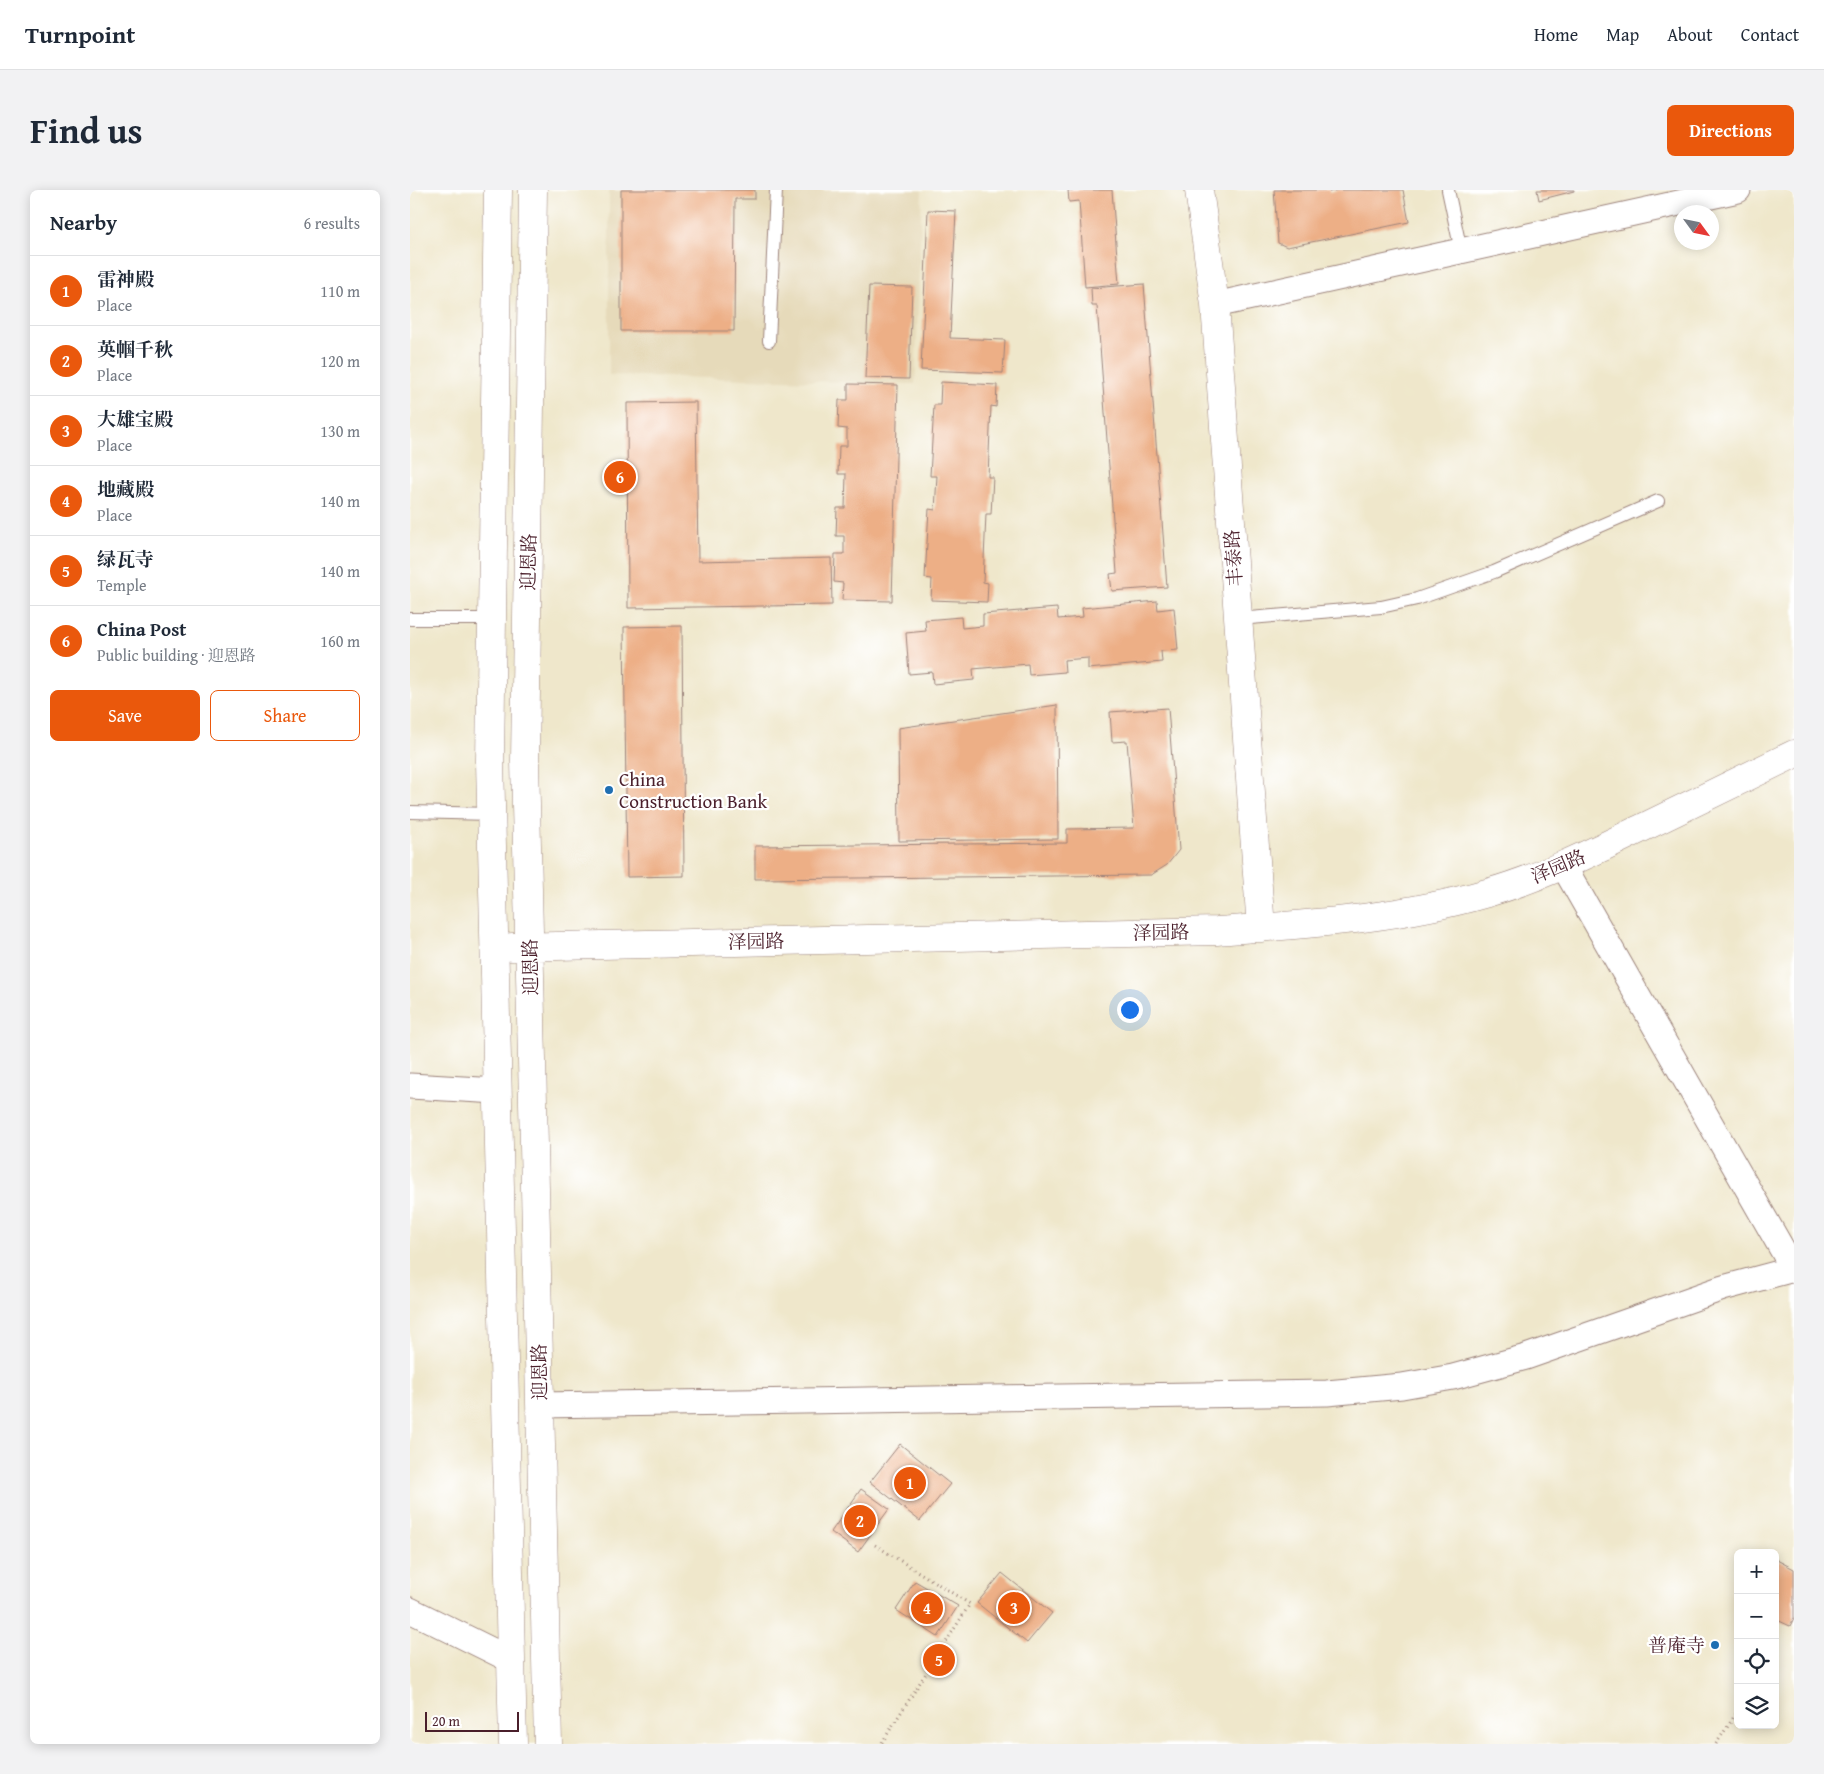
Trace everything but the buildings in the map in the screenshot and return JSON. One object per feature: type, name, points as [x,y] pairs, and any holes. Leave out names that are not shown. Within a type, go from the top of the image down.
[{"type":"street","name":"迎恩路","points":[[498,190],[490,761],[513,1744]]},
{"type":"street","name":"迎恩路","points":[[534,190],[525,761],[548,1744]]},
{"type":"street","name":"丰泰路","points":[[1199,190],[1215,305],[1261,928]]},
{"type":"street","points":[[1215,305],[1738,190]]},
{"type":"street","name":"泽园路","points":[[495,947],[1217,931],[1384,916],[1440,906],[1489,893],[1564,865],[1794,754]]},
{"type":"street","points":[[540,1405],[1327,1393],[1365,1390],[1453,1377],[1526,1357],[1723,1288],[1794,1269],[1564,865]]},
{"type":"street","points":[[410,1086],[498,1091]]},
{"type":"street","points":[[410,1610],[511,1660]]},
{"type":"lane","points":[[769,341],[776,190]]},
{"type":"lane","points":[[1448,190],[1460,251]]},
{"type":"lane","points":[[1238,619],[1381,607],[1417,599],[1494,572],[1658,501]]},
{"type":"lane","points":[[410,619],[492,620]]},
{"type":"lane","points":[[410,812],[492,814]]},
{"type":"path","points":[[875,1545],[970,1604],[881,1744]]},
{"type":"path","points":[[1716,1744],[1734,1717]]},
{"type":"shaded area","points":[[609,190],[922,190],[915,384],[609,375]]},
{"type":"place","name":"China Post","points":[[620,477]]},
{"type":"place","name":"China Construction Bank","points":[[609,790]]},
{"type":"place","name":"雷神殿","points":[[910,1483]]},
{"type":"place","name":"英帼千秋","points":[[860,1521]]},
{"type":"place","name":"地藏殿","points":[[927,1608]]},
{"type":"place","name":"大雄宝殿","points":[[1014,1608]]},
{"type":"place","name":"普庵寺","points":[[1715,1645]]},
{"type":"place","name":"绿瓦寺","points":[[939,1660]]}]
